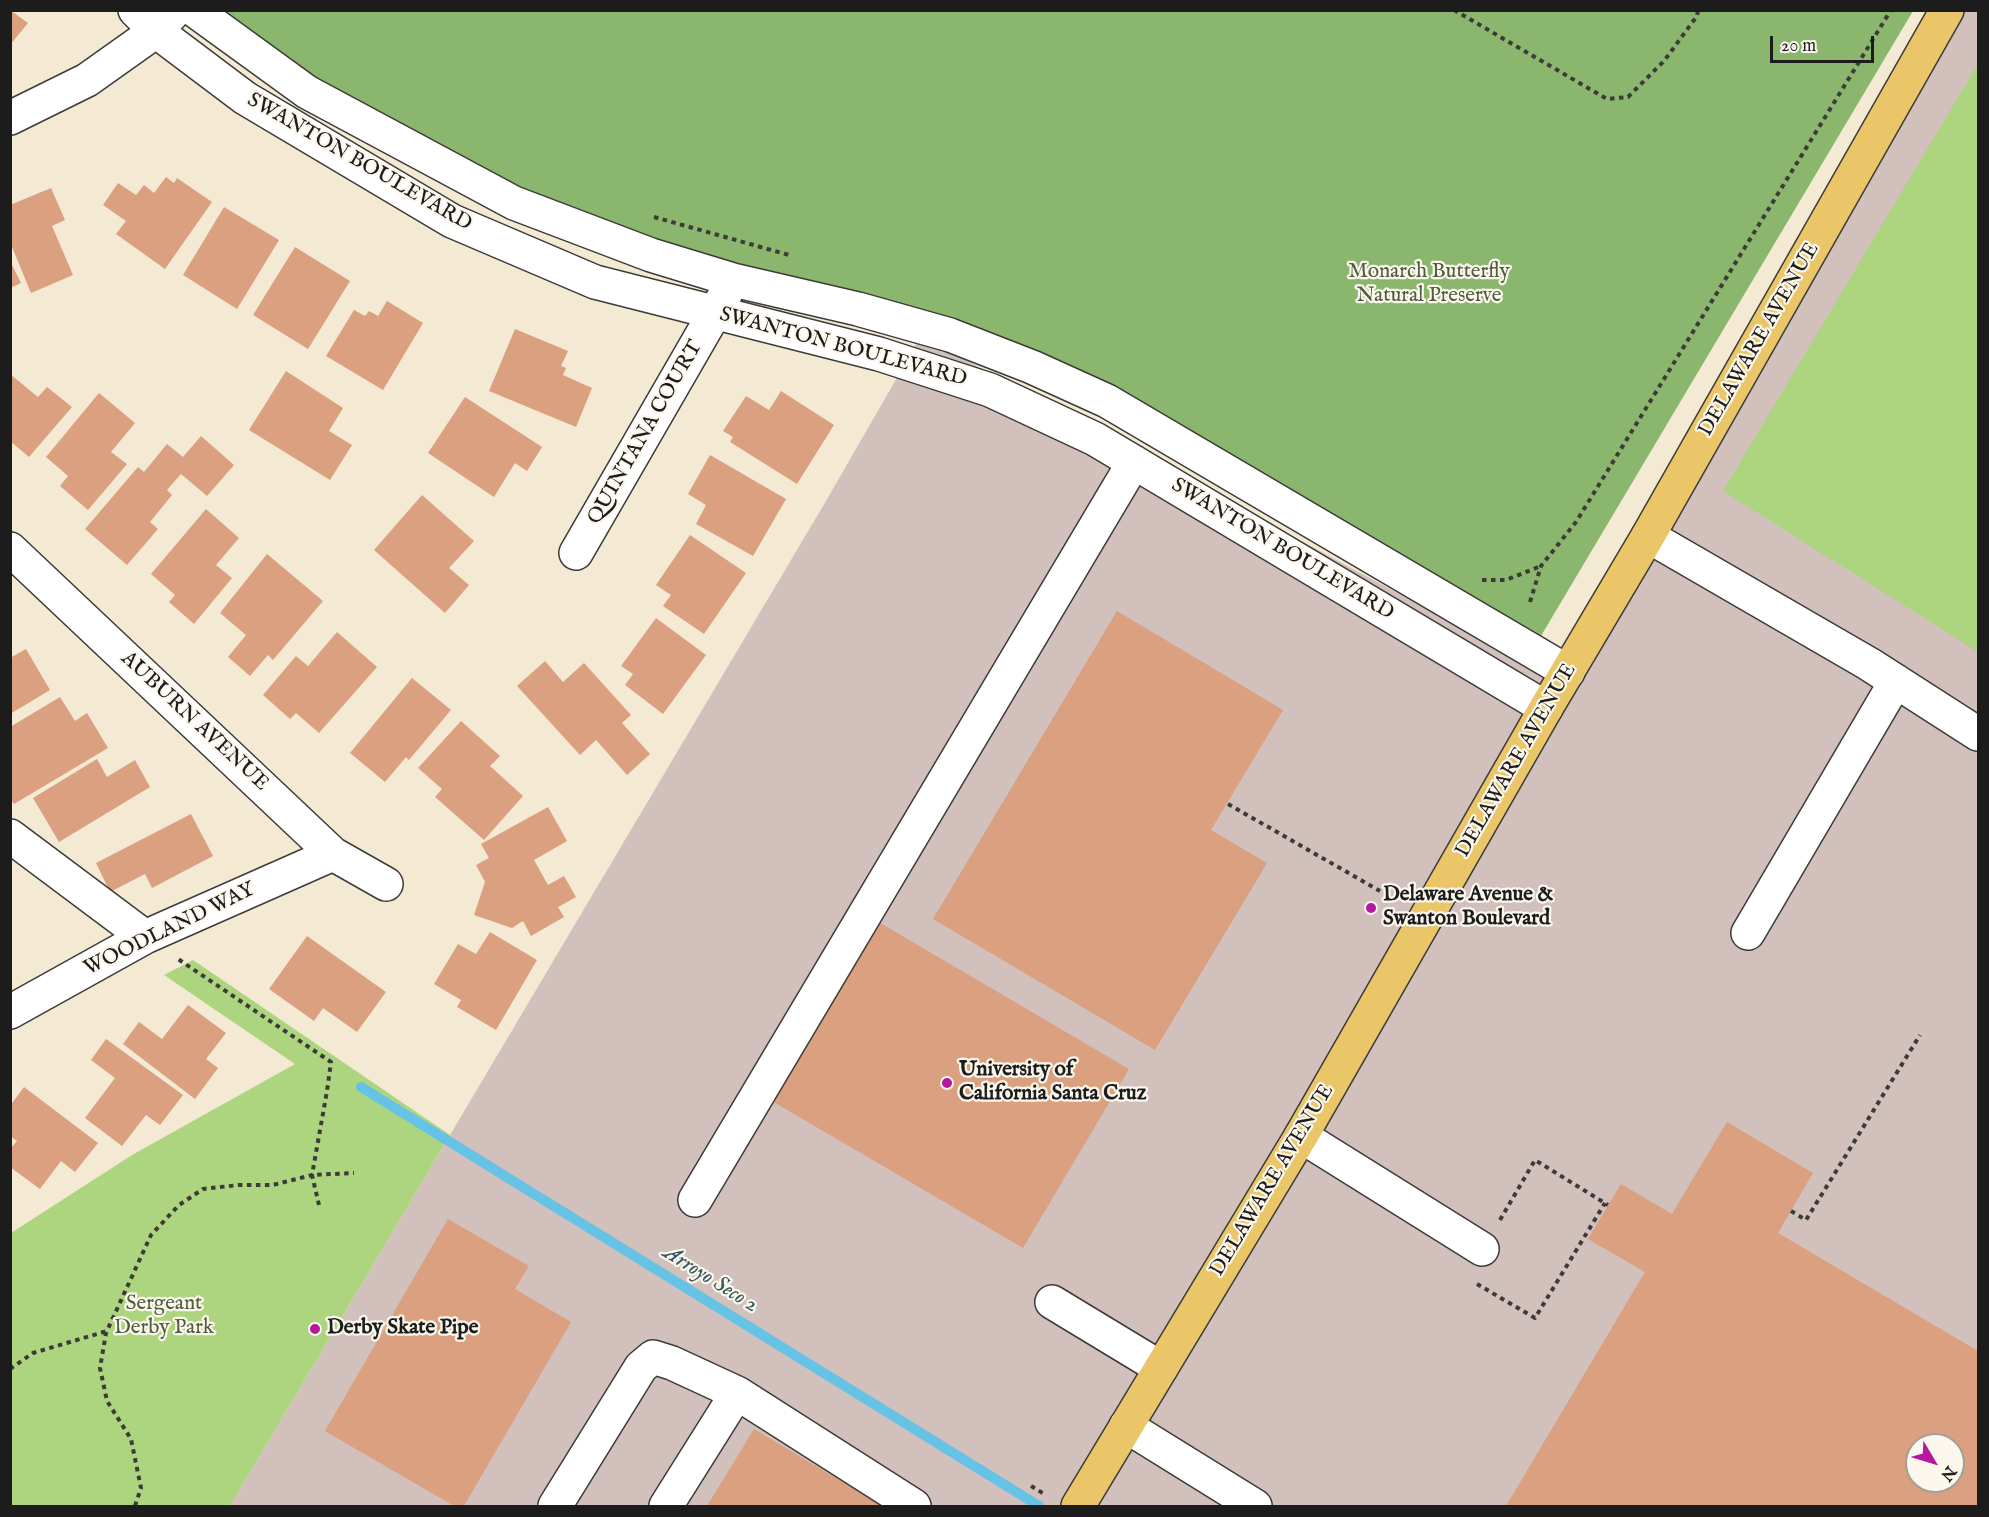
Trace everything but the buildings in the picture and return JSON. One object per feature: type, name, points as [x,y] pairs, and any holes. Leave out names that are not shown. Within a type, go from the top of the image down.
[{"type":"main road","name":"DELAWARE AVENUE","points":[[1078,1506],[1301,1136],[1546,708],[1648,536],[1947,10]]},
{"type":"street","name":"SWANTON BOULEVARD","points":[[194,10],[307,92],[514,203],[651,255],[733,280],[858,309],[950,335],[1032,367],[1107,401],[1568,672]]},
{"type":"street","name":"SWANTON BOULEVARD","points":[[155,17],[244,98],[452,221],[595,282],[879,354],[990,390],[1095,439],[1546,708]]},
{"type":"street","points":[[10,118],[87,80],[155,17]]},
{"type":"street","name":"QUINTANA COURT","points":[[576,553],[733,280]]},
{"type":"street","points":[[695,1200],[1134,462]]},
{"type":"street","points":[[1648,536],[1896,681],[1978,734]]},
{"type":"street","name":"AUBURN AVENUE","points":[[10,549],[333,854],[387,884]]},
{"type":"street","points":[[1748,933],[1896,681]]},
{"type":"street","points":[[10,836],[145,937]]},
{"type":"street","name":"WOODLAND WAY","points":[[10,1012],[145,937],[333,854]]},
{"type":"street","points":[[1301,1136],[1482,1249]]},
{"type":"street","points":[[1052,1302],[1161,1368]]},
{"type":"street","points":[[555,1506],[641,1367],[653,1357],[672,1363],[737,1393],[914,1506]]},
{"type":"street","points":[[666,1506],[737,1393]]},
{"type":"street","points":[[1126,1426],[1255,1506]]},
{"type":"path","points":[[1454,10],[1607,99],[1628,97],[1664,61],[1697,16],[1698,10]]},
{"type":"path","points":[[1530,602],[1541,566],[1576,522],[1891,10]]},
{"type":"path","points":[[1228,804],[1380,891]]},
{"type":"path","points":[[145,937],[331,1062],[312,1175],[319,1205]]},
{"type":"path","points":[[1791,1211],[1806,1221],[1920,1035]]},
{"type":"path","points":[[1476,1284],[1535,1318],[1607,1204],[1535,1160],[1482,1249]]},
{"type":"path","points":[[135,1506],[141,1488],[131,1438],[107,1401],[100,1368],[108,1330],[150,1235],[179,1205],[203,1189],[239,1185],[273,1185],[312,1175],[354,1173]]},
{"type":"path","points":[[10,1370],[33,1353],[108,1330]]},
{"type":"shaded area","points":[[1951,11],[1978,11],[1978,1506],[230,1506],[826,501],[921,336],[1507,652],[1555,683]]},
{"type":"green space","name":"Monarch Butterfly Natural Preserve","points":[[180,11],[1913,11],[1526,661],[1092,405],[934,340],[700,284]]},
{"type":"green space","points":[[1978,64],[1978,652],[1723,491]]},
{"type":"green space","name":"Sergeant Derby Park","points":[[193,960],[450,1135],[230,1506],[11,1506],[11,1233],[132,1155],[295,1064],[164,975]]},
{"type":"waterway","name":"Arroyo Seco 2","points":[[361,1087],[1039,1506]]},
{"type":"place","name":"Delaware Avenue & Swanton Boulevard","points":[[1371,908]]},
{"type":"place","name":"University of California Santa Cruz","points":[[947,1083]]},
{"type":"place","name":"Derby Skate Pipe","points":[[315,1329]]}]
